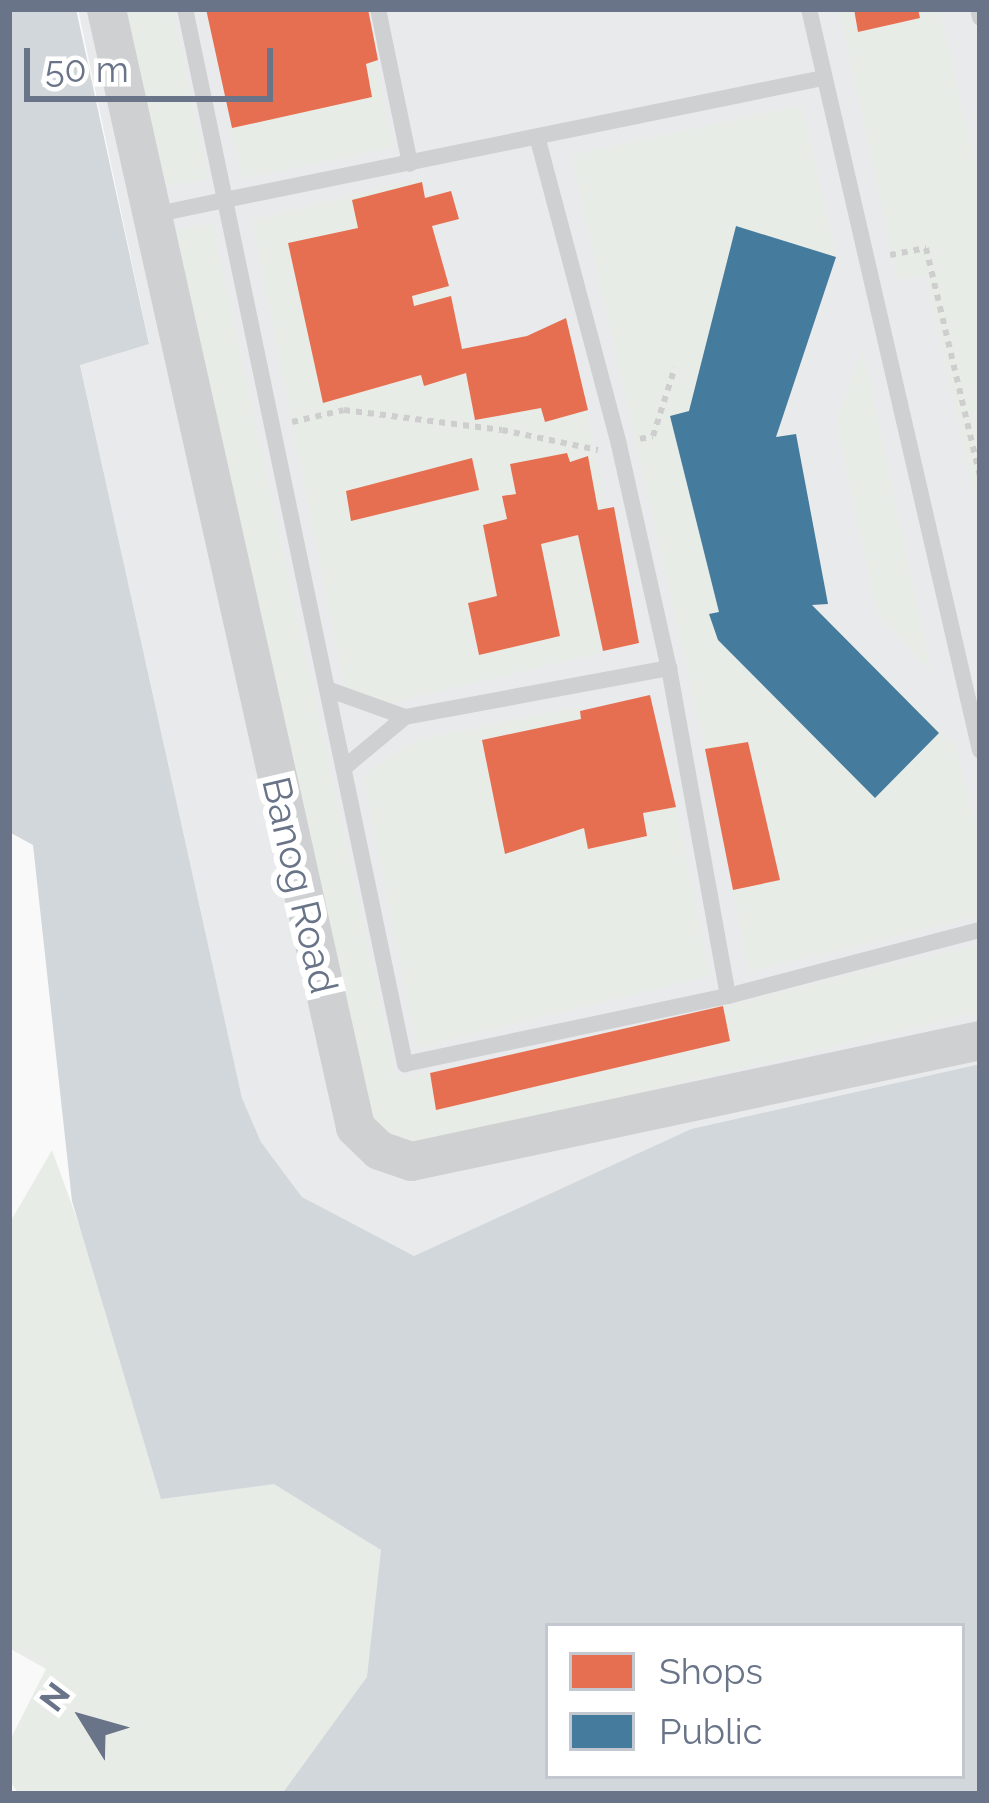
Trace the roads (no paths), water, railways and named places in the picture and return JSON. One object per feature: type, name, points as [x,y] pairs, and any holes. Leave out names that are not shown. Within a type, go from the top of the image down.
[{"type":"street","name":"Banog Road","points":[[106,9],[355,1127],[379,1150],[411,1161],[980,1040]]},
{"type":"lane","points":[[185,9],[405,1064],[728,996],[980,930]]},
{"type":"lane","points":[[378,9],[410,164]]},
{"type":"lane","points":[[809,9],[980,751]]},
{"type":"lane","points":[[978,9],[980,19]]},
{"type":"lane","points":[[151,215],[538,140],[823,78]]},
{"type":"lane","points":[[538,140],[619,445],[669,668],[728,996]]},
{"type":"lane","points":[[345,767],[405,717],[669,668]]},
{"type":"lane","points":[[327,689],[405,717]]}]
